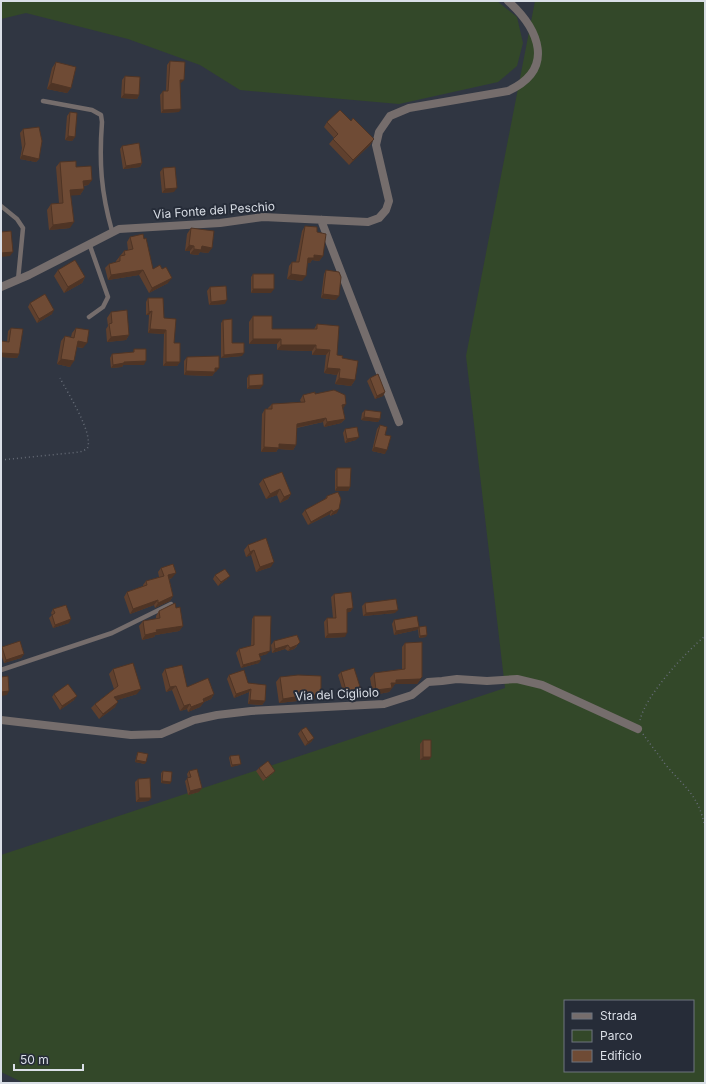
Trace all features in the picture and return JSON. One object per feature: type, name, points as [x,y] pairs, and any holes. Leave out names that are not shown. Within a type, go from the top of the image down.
[{"type":"street","name":"Via Fonte del Peschio","points":[[1,287],[18,280],[112,231],[132,227],[220,223],[258,218],[371,222],[379,218],[383,214],[388,204],[389,198],[376,140],[382,126],[390,116],[409,108],[508,91],[517,86],[534,66],[537,57],[537,43],[532,28],[521,13],[508,1]]},
{"type":"street","points":[[321,220],[398,422]]},
{"type":"street","name":"Via del Cigliolo","points":[[1,720],[131,735],[151,735],[166,732],[194,720],[211,716],[268,710],[377,705],[412,695],[428,682],[457,679],[487,681],[511,679],[538,683],[638,729]]},
{"type":"lane","points":[[43,101],[92,110],[100,115],[102,122],[100,166],[106,209],[112,231]]},
{"type":"lane","points":[[1,206],[15,217],[23,228],[18,280]]},
{"type":"lane","points":[[89,243],[108,297],[103,307],[89,317]]},
{"type":"lane","points":[[1,670],[112,633],[171,604]]},
{"type":"path","points":[[1,460],[80,452],[87,449],[89,442],[88,435],[60,378]]},
{"type":"path","points":[[705,636],[688,652],[654,692],[643,712],[638,729],[666,765],[695,797],[701,810],[705,828]]},
{"type":"green space","points":[[1,1],[497,1],[517,17],[523,43],[517,66],[498,82],[399,104],[240,90],[200,65],[128,39],[26,13],[1,19]]},
{"type":"green space","points":[[535,1],[705,1],[705,1083],[24,1083],[1,1072],[1,855],[505,688],[466,356]]},
{"type":"building","points":[[170,61],[185,62],[184,80],[180,80],[181,109],[163,110],[163,91],[168,91]]},
{"type":"building","points":[[56,62],[76,67],[71,88],[51,83]]},
{"type":"building","points":[[125,76],[140,77],[139,95],[124,94]]},
{"type":"building","points":[[340,110],[351,121],[353,118],[374,139],[353,160],[333,139],[338,134],[327,122]]},
{"type":"building","points":[[70,112],[77,113],[75,137],[68,136]]},
{"type":"building","points":[[39,127],[42,141],[39,159],[22,155],[25,144],[23,129]]},
{"type":"building","points":[[139,143],[142,163],[126,166],[122,146]]},
{"type":"building","points":[[76,161],[76,167],[91,166],[92,180],[83,181],[84,189],[70,190],[74,222],[53,225],[51,204],[63,203],[60,162]]},
{"type":"building","points":[[175,167],[177,188],[165,189],[163,168]]},
{"type":"building","points":[[305,226],[317,227],[317,232],[326,234],[323,256],[314,255],[314,258],[308,258],[306,276],[291,274],[292,262],[299,262]]},
{"type":"building","points":[[191,228],[214,231],[212,248],[202,246],[201,250],[194,249],[194,246],[189,245]]},
{"type":"building","points":[[11,231],[13,252],[1,253],[1,232]]},
{"type":"building","points":[[143,234],[144,239],[146,238],[153,269],[160,265],[162,269],[166,267],[172,278],[152,288],[143,270],[111,275],[109,264],[120,261],[120,256],[125,255],[124,251],[133,249],[130,237]]},
{"type":"building","points":[[75,260],[85,277],[68,287],[58,270]]},
{"type":"building","points":[[326,270],[339,272],[341,277],[339,296],[323,294]]},
{"type":"building","points":[[253,274],[274,274],[274,289],[253,289]]},
{"type":"building","points":[[226,286],[227,300],[211,302],[210,287]]},
{"type":"building","points":[[45,294],[54,310],[39,319],[30,303]]},
{"type":"building","points":[[148,298],[163,298],[164,318],[176,319],[174,343],[180,343],[180,362],[166,362],[166,330],[150,329],[152,311],[149,312]]},
{"type":"building","points":[[127,310],[129,335],[111,337],[109,324],[112,323],[111,312]]},
{"type":"building","points":[[253,316],[272,316],[272,329],[317,329],[317,324],[339,326],[337,355],[343,356],[342,358],[358,361],[355,380],[339,378],[340,369],[327,368],[330,350],[316,349],[316,345],[281,345],[281,339],[253,339]]},
{"type":"building","points":[[232,319],[232,343],[244,343],[244,353],[224,355],[223,320]]},
{"type":"building","points":[[11,328],[23,329],[19,354],[1,353],[1,341],[9,342]]},
{"type":"building","points":[[76,328],[89,330],[87,343],[78,341],[74,361],[61,359],[65,336],[74,338]]},
{"type":"building","points":[[134,349],[146,349],[146,361],[124,362],[113,365],[112,354],[134,352]]},
{"type":"building","points":[[219,356],[219,368],[215,368],[215,372],[186,371],[187,357]]},
{"type":"building","points":[[263,374],[263,385],[249,386],[249,375]]},
{"type":"building","points":[[378,374],[385,392],[377,396],[370,378]]},
{"type":"building","points":[[334,390],[345,395],[346,404],[342,405],[345,419],[327,422],[326,418],[297,424],[296,445],[279,444],[279,448],[264,447],[265,409],[272,409],[272,404],[305,402],[303,395]]},
{"type":"building","points":[[365,410],[381,412],[380,419],[364,417]]},
{"type":"building","points":[[380,425],[387,427],[385,435],[391,436],[387,450],[374,447]]},
{"type":"building","points":[[357,427],[359,437],[347,439],[345,429]]},
{"type":"building","points":[[337,468],[351,468],[350,487],[337,487]]},
{"type":"building","points":[[282,472],[291,494],[284,497],[280,489],[270,494],[263,479]]},
{"type":"building","points":[[338,492],[341,499],[339,509],[333,512],[332,510],[311,522],[305,510],[327,498],[327,496]]},
{"type":"building","points":[[266,538],[274,562],[260,567],[254,550],[250,552],[248,545]]},
{"type":"building","points":[[173,564],[176,573],[168,575],[173,596],[158,603],[158,600],[133,609],[127,592],[147,585],[146,581],[164,576],[161,568]]},
{"type":"building","points":[[225,569],[230,576],[221,582],[215,575]]},
{"type":"building","points":[[351,592],[353,608],[347,609],[347,633],[328,634],[327,618],[336,618],[334,594]]},
{"type":"building","points":[[396,599],[398,610],[366,613],[365,603]]},
{"type":"building","points":[[175,603],[176,608],[180,607],[183,626],[156,630],[157,632],[145,635],[143,621],[160,618],[159,611]]},
{"type":"building","points":[[66,605],[71,619],[55,625],[52,615],[55,613],[53,609]]},
{"type":"building","points":[[254,616],[271,616],[270,651],[259,654],[261,660],[243,665],[239,649],[254,645]]},
{"type":"building","points":[[417,616],[419,627],[396,631],[394,620]]},
{"type":"building","points":[[426,626],[427,635],[420,636],[419,627]]},
{"type":"building","points":[[297,635],[300,642],[297,645],[290,648],[288,645],[275,649],[274,641]]},
{"type":"building","points":[[20,641],[24,654],[6,660],[2,647]]},
{"type":"building","points":[[422,642],[422,677],[420,679],[396,680],[396,683],[391,683],[392,688],[376,690],[374,673],[405,669],[405,643]]},
{"type":"building","points":[[133,663],[141,689],[114,697],[118,702],[103,714],[95,704],[118,686],[113,669]]},
{"type":"building","points":[[182,665],[187,687],[208,678],[214,694],[203,699],[204,702],[191,707],[190,704],[184,706],[176,686],[170,687],[165,669]]},
{"type":"building","points":[[354,668],[361,690],[347,694],[341,672]]},
{"type":"building","points":[[244,670],[248,683],[266,685],[265,701],[250,700],[251,689],[236,694],[229,675]]},
{"type":"building","points":[[298,675],[321,676],[321,695],[300,695],[301,696],[283,699],[280,677]]},
{"type":"building","points":[[8,676],[9,691],[1,692],[1,677]]},
{"type":"building","points":[[68,684],[77,696],[62,706],[54,694]]},
{"type":"building","points":[[306,727],[314,738],[308,742],[301,730]]},
{"type":"building","points":[[423,740],[431,740],[431,757],[423,757]]},
{"type":"building","points":[[138,752],[148,754],[146,762],[136,760]]},
{"type":"building","points":[[239,755],[241,764],[232,765],[230,756]]},
{"type":"building","points":[[268,761],[275,771],[266,778],[259,768]]},
{"type":"building","points":[[197,769],[202,788],[190,791],[187,778],[191,777],[189,771]]},
{"type":"building","points":[[163,771],[172,772],[171,782],[162,781]]},
{"type":"building","points":[[150,778],[151,798],[139,798],[138,779]]}]
